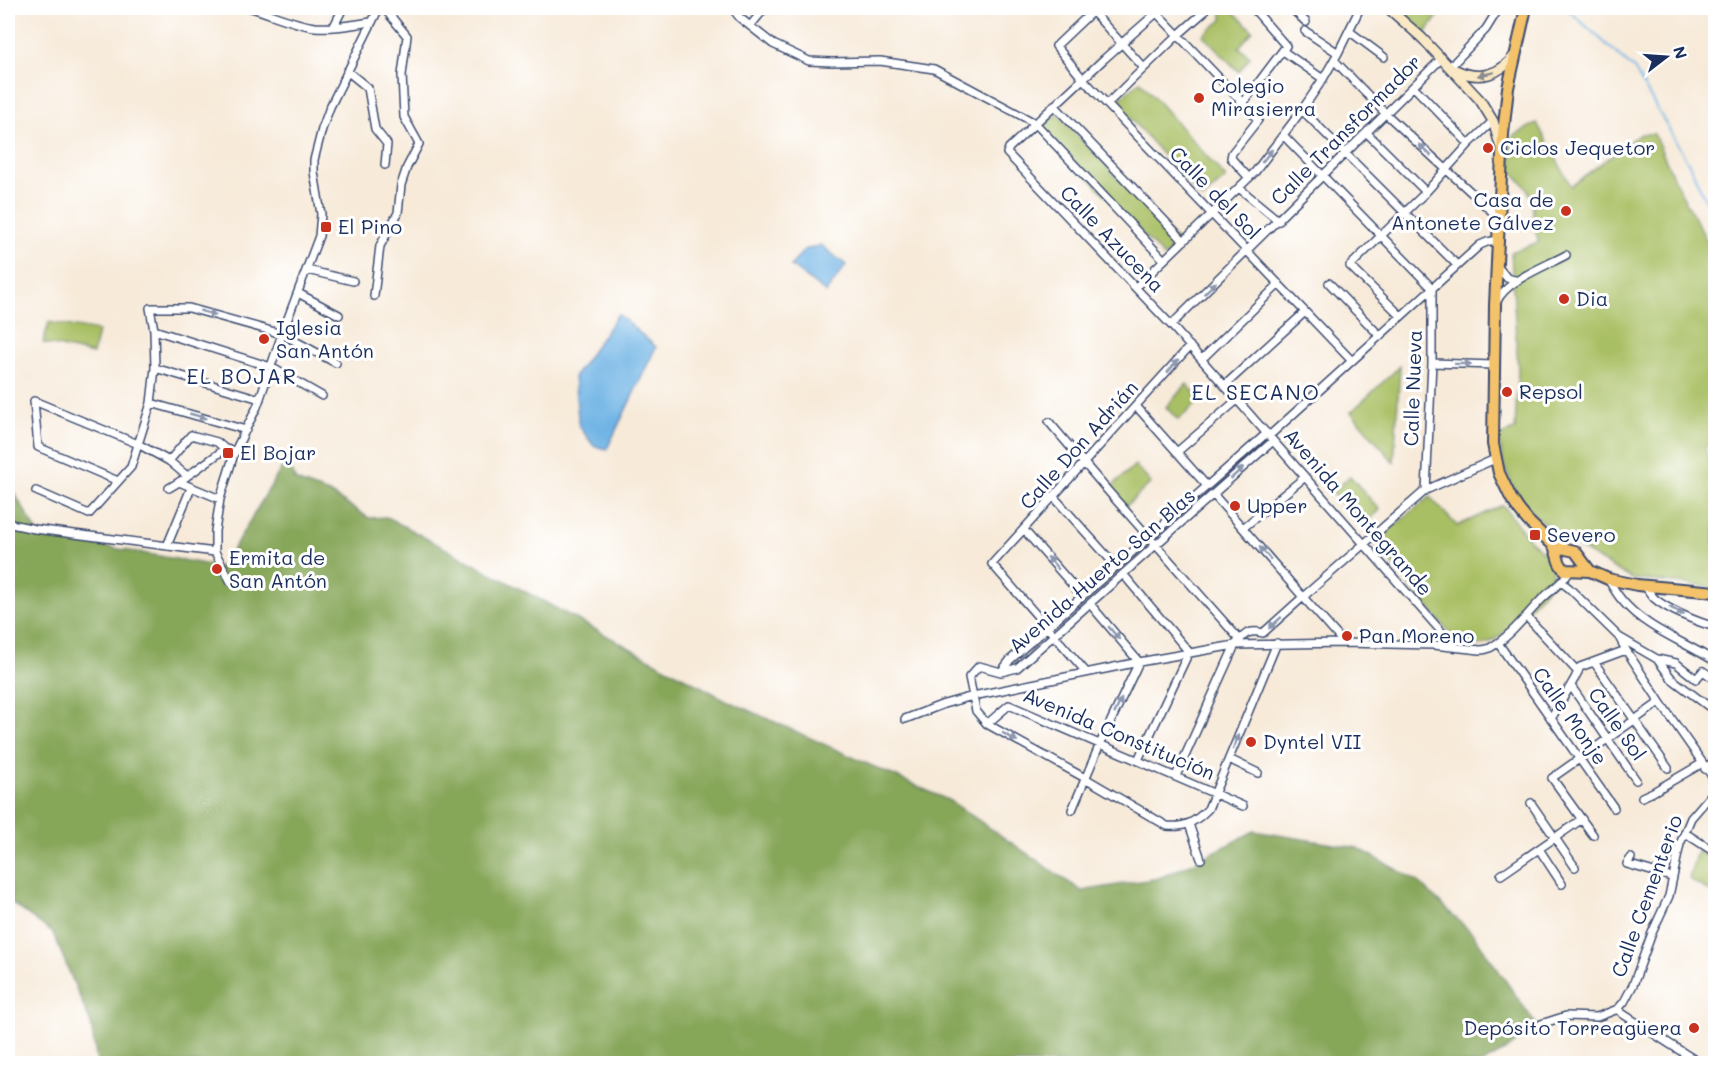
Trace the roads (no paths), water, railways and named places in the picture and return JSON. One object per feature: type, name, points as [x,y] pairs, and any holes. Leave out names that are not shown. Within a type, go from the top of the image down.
[{"type":"main road","points":[[1388,8],[1442,58],[1499,122]]},
{"type":"main road","points":[[1526,8],[1499,122],[1502,157],[1492,428],[1495,459],[1510,498],[1528,521],[1552,544],[1575,551],[1590,571]]},
{"type":"main road","points":[[1450,67],[1467,75],[1484,76],[1504,67],[1516,53]]},
{"type":"main road","points":[[1552,544],[1565,570],[1590,571],[1608,579],[1645,586],[1716,592]]},
{"type":"main road","points":[[1559,561],[1562,552],[1568,549]]},
{"type":"main road","points":[[1572,570],[1579,565],[1580,558]]},
{"type":"street","points":[[251,8],[316,27],[372,22]]},
{"type":"street","points":[[334,27],[343,8]]},
{"type":"street","points":[[231,582],[215,552],[215,531],[220,499],[235,451],[260,399],[282,334],[316,247],[321,228],[321,214],[314,172],[315,153],[326,116],[379,8]]},
{"type":"street","points":[[374,296],[380,246],[398,213],[400,185],[419,144],[404,117],[402,75],[407,36],[384,8]]},
{"type":"street","points":[[732,8],[740,18],[772,44],[808,61],[880,61],[934,69],[1035,123],[1164,260]]},
{"type":"street","points":[[750,26],[765,8]]},
{"type":"street","points":[[1107,104],[1204,12],[1202,8]]},
{"type":"street","points":[[1252,8],[1285,48],[1323,79]]},
{"type":"street","points":[[1291,8],[1306,22]]},
{"type":"street","points":[[1136,287],[1249,178],[1323,79],[1360,8]]},
{"type":"street","points":[[1450,67],[1486,29],[1499,8]]},
{"type":"street","points":[[1035,123],[1157,9],[1258,120],[1232,153],[1231,158],[1249,178]]},
{"type":"street","points":[[1094,10],[1120,44],[1144,68]]},
{"type":"street","name":"Calle del Sol","points":[[1094,10],[1056,46],[1083,79],[1352,361]]},
{"type":"street","points":[[1305,31],[1336,56],[1386,114],[1499,218]]},
{"type":"street","points":[[1349,31],[1384,57]]},
{"type":"street","points":[[1243,103],[1285,48]]},
{"type":"street","name":"Calle Transformador","points":[[1172,325],[1442,58]]},
{"type":"street","points":[[347,71],[368,88],[375,129],[387,144],[385,165]]},
{"type":"street","points":[[1413,87],[1469,144]]},
{"type":"street","points":[[1054,105],[1184,241]]},
{"type":"street","points":[[1302,110],[1457,265]]},
{"type":"street","points":[[1401,316],[1350,266],[1426,192],[1469,144],[1499,122]]},
{"type":"street","name":"Calle Azucena","points":[[1035,123],[1009,148],[1007,151],[1009,156],[1190,346]]},
{"type":"street","points":[[1367,133],[1426,192]]},
{"type":"street","points":[[1283,135],[1432,288]]},
{"type":"street","points":[[1239,188],[1279,221]]},
{"type":"street","name":"Avenida Huerto San Blas","points":[[1000,672],[1017,668],[1213,494],[1270,436],[1457,265],[1480,245],[1491,240],[1498,240]]},
{"type":"street","points":[[1495,305],[1500,294],[1518,280],[1566,255]]},
{"type":"street","points":[[1497,266],[1507,278],[1518,280]]},
{"type":"street","points":[[307,270],[353,281]]},
{"type":"street","points":[[1329,283],[1380,336]]},
{"type":"street","points":[[1202,359],[1280,284]]},
{"type":"street","name":"Calle Nueva","points":[[1426,490],[1432,363],[1432,288]]},
{"type":"street","points":[[298,293],[339,315]]},
{"type":"street","points":[[36,491],[88,514],[131,467],[151,403],[155,368],[154,330],[150,308],[189,308],[282,334],[336,363]]},
{"type":"street","points":[[1225,386],[1305,312]]},
{"type":"street","points":[[154,330],[271,367],[322,396]]},
{"type":"street","name":"Avenida Montegrande","points":[[1190,346],[1454,646]]},
{"type":"street","name":"Calle Don Adrián","points":[[1048,627],[992,564],[1190,346]]},
{"type":"street","points":[[1432,363],[1494,365]]},
{"type":"street","points":[[155,368],[260,399]]},
{"type":"street","points":[[1177,452],[1237,400]]},
{"type":"street","points":[[118,481],[38,447],[34,401],[138,444],[169,461],[187,476]]},
{"type":"street","points":[[151,403],[246,430]]},
{"type":"street","points":[[1136,406],[1207,486]]},
{"type":"street","points":[[1049,422],[1237,642]]},
{"type":"street","points":[[169,461],[190,435],[217,442],[225,449],[235,451]]},
{"type":"street","name":"Avenida Huerto San Blas","points":[[1000,672],[1010,660],[1207,486],[1270,436]]},
{"type":"street","points":[[169,488],[225,449]]},
{"type":"street","points":[[1176,776],[1237,642],[1246,633],[1254,630],[1263,633],[1426,490],[1495,459]]},
{"type":"street","points":[[1243,528],[1305,477]]},
{"type":"street","points":[[179,483],[220,499]]},
{"type":"street","points":[[167,546],[191,488]]},
{"type":"street","points":[[1213,494],[1344,643]]},
{"type":"street","points":[[1053,496],[1116,566]]},
{"type":"street","points":[[8,521],[10,525],[35,529],[215,552]]},
{"type":"street","points":[[1024,530],[1082,596]]},
{"type":"street","points":[[1559,561],[1562,581],[1619,637],[1657,659],[1676,663],[1696,679],[1703,671],[1716,680]]},
{"type":"street","points":[[904,719],[974,696],[1237,642],[1454,646],[1480,650],[1491,648],[1566,579],[1572,570]]},
{"type":"street","points":[[1123,574],[1189,652]]},
{"type":"street","points":[[1608,579],[1621,600],[1637,615],[1669,637],[1716,662]]},
{"type":"street","points":[[1645,586],[1655,598],[1667,606],[1694,620],[1716,627]]},
{"type":"street","points":[[1090,604],[1139,662]]},
{"type":"street","points":[[1526,616],[1578,672]]},
{"type":"street","points":[[1048,627],[1086,672]]},
{"type":"street","points":[[1619,637],[1660,702],[1716,782]]},
{"type":"street","points":[[1000,672],[979,666],[969,677],[976,711],[987,724],[1167,826],[1177,827],[1189,824],[1208,809],[1277,643]]},
{"type":"street","name":"Calle Monje","points":[[1498,643],[1614,808]]},
{"type":"street","points":[[1551,718],[1580,667],[1626,650]]},
{"type":"street","points":[[1138,760],[1189,652]]},
{"type":"street","points":[[1657,659],[1672,679],[1716,712]]},
{"type":"street","points":[[1072,810],[1139,662]]},
{"type":"street","points":[[1594,662],[1668,768]]},
{"type":"street","name":"Calle Sol","points":[[1571,686],[1636,780]]},
{"type":"street","points":[[1593,835],[1552,778],[1660,702]]},
{"type":"street","name":"Avenida Constitución","points":[[987,724],[1010,705],[1243,806]]},
{"type":"street","points":[[1229,759],[1258,773]]},
{"type":"street","points":[[1642,797],[1716,759]]},
{"type":"street","name":"Calle Cementerio","points":[[1618,1009],[1632,985],[1669,896],[1671,877],[1680,844],[1691,818],[1716,789]]},
{"type":"street","points":[[1531,803],[1575,867]]},
{"type":"street","points":[[1501,875],[1582,819]]},
{"type":"street","points":[[1189,824],[1201,859]]},
{"type":"street","points":[[1685,832],[1716,853]]},
{"type":"street","points":[[1539,849],[1562,884]]},
{"type":"street","points":[[1631,858],[1627,864],[1671,877]]},
{"type":"street","points":[[1540,1024],[1566,1016],[1597,1017],[1618,1009],[1702,1063]]},
{"type":"water","points":[[821,245],[846,265],[826,293],[791,266],[804,250]]},
{"type":"water","points":[[618,314],[656,347],[607,449],[594,446],[579,426],[574,377]]},
{"type":"waterway","points":[[1566,8],[1634,69],[1689,164],[1716,222]]},
{"type":"place","name":"Colegio Mirasierra","points":[[1199,98]]},
{"type":"place","name":"Ciclos Jequetor","points":[[1488,148]]},
{"type":"place","name":"Casa de Antonete Gálvez","points":[[1566,211]]},
{"type":"place","name":"El Pino","points":[[326,227]]},
{"type":"place","name":"Dia","points":[[1564,299]]},
{"type":"place","name":"Iglesia San Antón","points":[[264,339]]},
{"type":"place","name":"Repsol","points":[[1507,392]]},
{"type":"place","name":"El Bojar","points":[[228,453]]},
{"type":"place","name":"Upper","points":[[1235,506]]},
{"type":"place","name":"Severo","points":[[1535,535]]},
{"type":"place","name":"Ermita de San Antón","points":[[217,569]]},
{"type":"place","name":"Pan Moreno","points":[[1347,636]]},
{"type":"place","name":"Dyntel VII","points":[[1251,742]]},
{"type":"place","name":"Depósito Torreagüera","points":[[1694,1028]]},
{"type":"district","name":"EL BOJAR","points":[[242,377]]},
{"type":"district","name":"EL SECANO","points":[[1256,393]]}]
